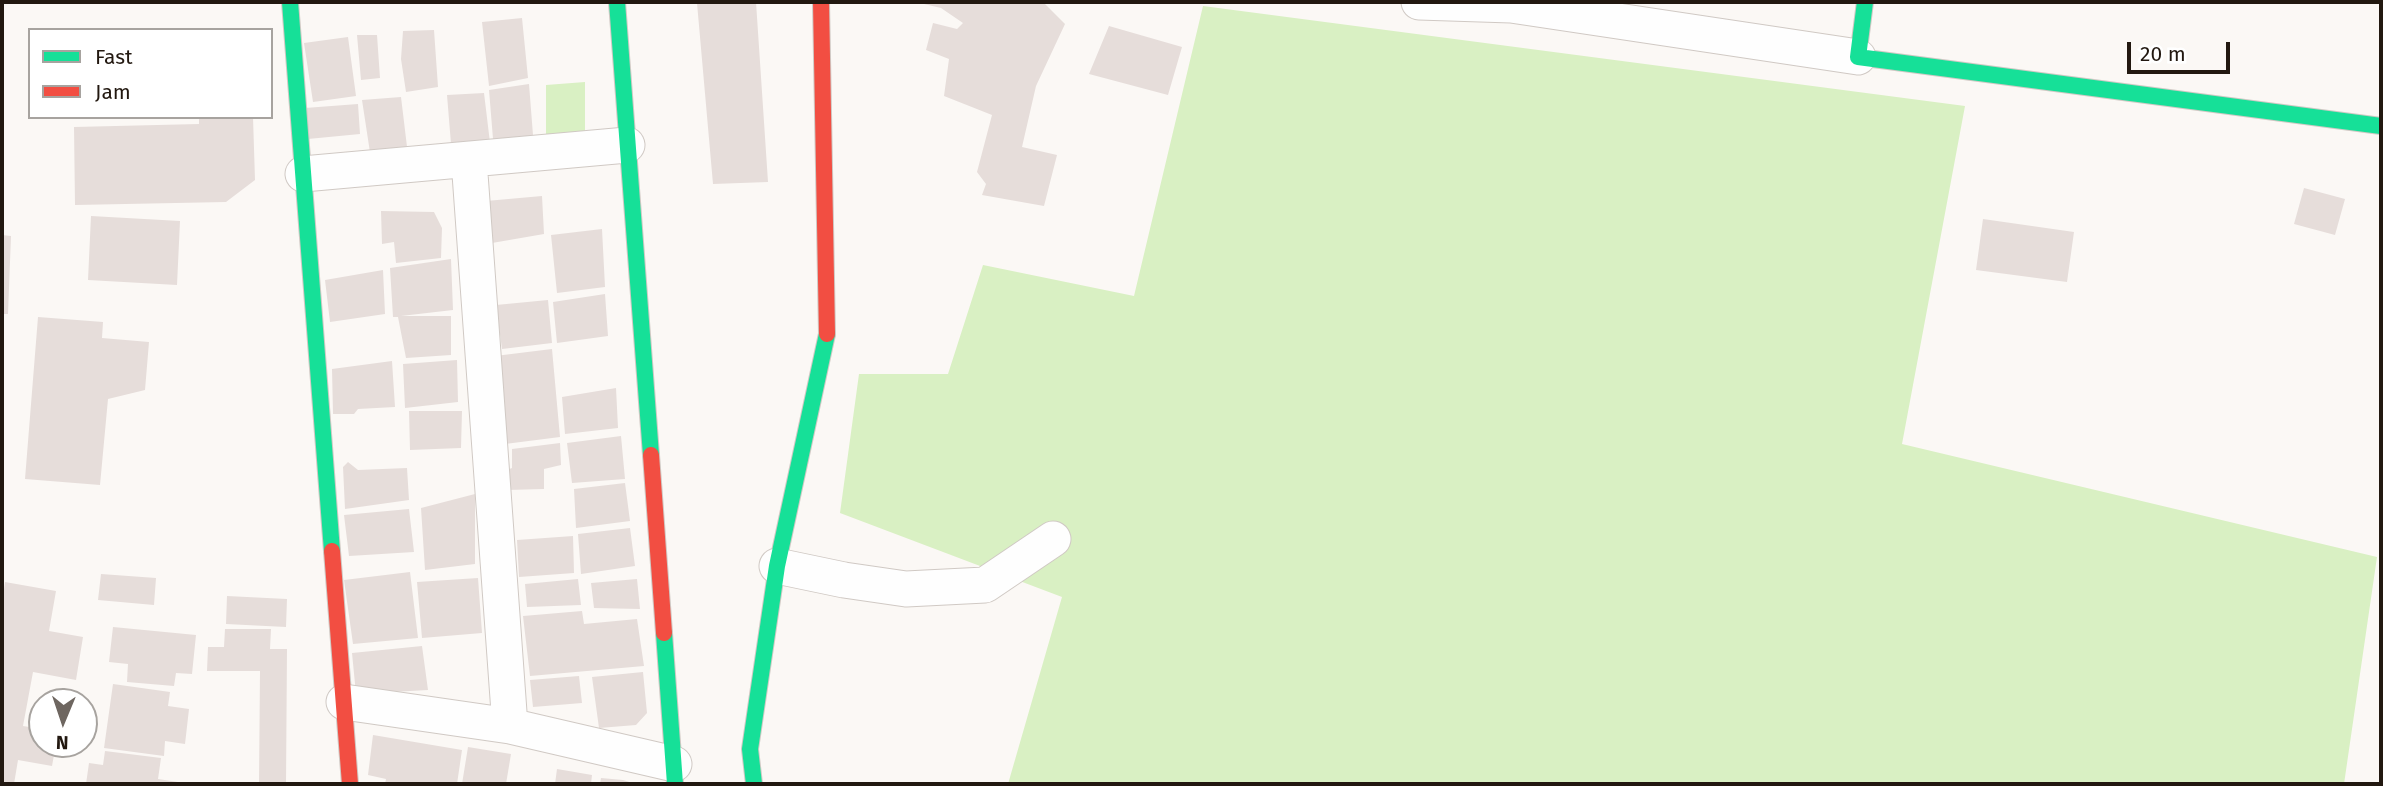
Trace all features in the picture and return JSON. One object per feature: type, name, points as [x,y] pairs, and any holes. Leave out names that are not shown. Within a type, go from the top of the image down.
[{"type":"street","points":[[290,2],[350,784]]},
{"type":"street","points":[[344,702],[510,726],[674,774],[617,2]]},
{"type":"street","points":[[754,784],[750,749],[777,566],[828,329],[821,2]]},
{"type":"street","points":[[1419,2],[1511,5],[1858,57],[2381,126]]},
{"type":"street","points":[[1858,57],[1865,2]]},
{"type":"street","points":[[303,174],[627,145]]},
{"type":"street","points":[[470,160],[510,726]]},
{"type":"street","points":[[777,566],[906,589],[985,585],[1054,539]]},
{"type":"green space","points":[[1203,6],[1965,106],[1902,444],[2377,557],[2344,784],[1008,784],[1062,597],[840,513],[859,374],[948,374],[983,265],[1134,296]]},
{"type":"green space","points":[[585,82],[585,137],[546,138],[546,85]]},
{"type":"building","points":[[756,2],[768,182],[713,184],[697,3]]},
{"type":"building","points":[[1043,2],[1065,24],[1036,86],[1022,147],[1057,155],[1044,206],[982,195],[986,184],[977,172],[992,115],[944,96],[949,59],[926,50],[933,23],[957,29],[963,23],[941,8],[924,4]]},
{"type":"building","points":[[522,18],[528,78],[489,86],[482,22]]},
{"type":"building","points":[[1109,26],[1182,47],[1168,95],[1089,74]]},
{"type":"building","points":[[434,30],[438,87],[406,92],[401,59],[403,31]]},
{"type":"building","points":[[357,35],[377,35],[380,78],[361,80]]},
{"type":"building","points":[[348,37],[356,96],[313,102],[304,43]]},
{"type":"building","points":[[529,84],[534,148],[494,151],[489,90]]},
{"type":"building","points":[[484,93],[491,151],[452,156],[447,95]]},
{"type":"building","points":[[401,97],[408,155],[371,159],[362,100]]},
{"type":"building","points":[[358,104],[360,134],[308,139],[305,108]]},
{"type":"building","points":[[199,119],[253,119],[255,180],[226,202],[75,205],[74,127],[199,124]]},
{"type":"building","points":[[2304,188],[2345,199],[2335,235],[2294,224]]},
{"type":"building","points":[[542,196],[544,234],[492,243],[486,201]]},
{"type":"building","points":[[381,211],[434,212],[442,228],[441,258],[396,263],[394,242],[382,244]]},
{"type":"building","points":[[91,216],[180,221],[177,285],[88,280]]},
{"type":"building","points":[[1983,219],[2074,232],[2067,282],[1976,270]]},
{"type":"building","points":[[602,229],[605,287],[557,293],[551,235]]},
{"type":"building","points":[[2,235],[11,236],[8,314],[2,314]]},
{"type":"building","points":[[451,259],[453,310],[401,316],[451,316],[451,355],[406,358],[398,317],[393,317],[390,268]]},
{"type":"building","points":[[383,270],[385,314],[330,322],[325,280]]},
{"type":"building","points":[[605,294],[608,336],[557,343],[553,302]]},
{"type":"building","points":[[548,300],[552,343],[502,349],[496,305]]},
{"type":"building","points":[[38,317],[103,322],[102,338],[149,342],[145,390],[108,399],[100,485],[25,479]]},
{"type":"building","points":[[552,349],[560,437],[505,444],[495,356]]},
{"type":"building","points":[[457,360],[458,402],[405,408],[403,364]]},
{"type":"building","points":[[392,361],[395,407],[358,409],[354,414],[333,414],[332,369]]},
{"type":"building","points":[[616,388],[618,428],[565,434],[562,397]]},
{"type":"building","points":[[409,411],[462,411],[461,448],[410,450]]},
{"type":"building","points":[[621,436],[625,479],[572,483],[567,443]]},
{"type":"building","points":[[560,443],[561,465],[544,469],[544,489],[507,490],[507,470],[512,468],[512,449]]},
{"type":"building","points":[[348,462],[358,470],[407,468],[409,500],[345,509],[343,467]]},
{"type":"building","points":[[625,483],[630,521],[576,528],[574,489]]},
{"type":"building","points":[[475,494],[475,564],[425,570],[421,508]]},
{"type":"building","points":[[409,509],[414,552],[349,556],[344,515]]},
{"type":"building","points":[[630,528],[635,566],[581,574],[578,534]]},
{"type":"building","points":[[573,536],[574,573],[519,577],[517,540]]},
{"type":"building","points":[[410,572],[418,638],[353,644],[344,580]]},
{"type":"building","points":[[101,574],[156,578],[154,605],[98,600]]},
{"type":"building","points":[[478,578],[482,633],[422,638],[417,582]]},
{"type":"building","points":[[578,579],[581,605],[527,607],[525,584]]},
{"type":"building","points":[[637,579],[640,609],[594,608],[591,583]]},
{"type":"building","points":[[5,582],[56,591],[49,631],[83,637],[76,680],[33,672],[23,726],[28,727],[28,758],[53,758],[52,766],[18,760],[14,784],[2,784],[2,604]]},
{"type":"building","points":[[227,596],[287,599],[286,627],[226,624]]},
{"type":"building","points":[[582,611],[584,624],[637,619],[644,666],[530,676],[523,616]]},
{"type":"building","points":[[113,627],[196,635],[192,674],[176,673],[174,686],[127,682],[128,664],[109,662]]},
{"type":"building","points":[[225,629],[271,629],[270,649],[287,649],[286,784],[259,784],[260,671],[207,671],[208,647],[224,647]]},
{"type":"building","points":[[422,646],[428,690],[356,694],[352,653]]},
{"type":"building","points":[[643,672],[647,713],[636,725],[599,728],[592,677]]},
{"type":"building","points":[[579,676],[582,703],[533,707],[530,680]]},
{"type":"building","points":[[113,684],[170,692],[168,706],[189,709],[185,744],[165,741],[164,756],[104,748]]},
{"type":"building","points":[[373,735],[462,750],[457,784],[385,784],[386,779],[368,775]]},
{"type":"building","points":[[468,747],[511,754],[506,784],[462,784]]},
{"type":"building","points":[[105,751],[161,758],[158,779],[178,784],[86,784],[89,763],[103,765]]},
{"type":"building","points":[[557,769],[592,775],[591,784],[555,784]]},
{"type":"building","points":[[601,778],[623,780],[636,784],[600,784]]},
{"type":"traffic: fast","points":[[290,2],[332,551]]},
{"type":"traffic: fast","points":[[617,2],[651,455]]},
{"type":"traffic: fast","points":[[1865,2],[1858,57],[2381,126]]},
{"type":"traffic: fast","points":[[754,784],[750,749],[777,566],[827,334]]},
{"type":"traffic: fast","points":[[664,633],[675,784]]},
{"type":"traffic: jam","points":[[821,2],[827,334]]},
{"type":"traffic: jam","points":[[651,455],[664,633]]},
{"type":"traffic: jam","points":[[332,551],[350,784]]}]
